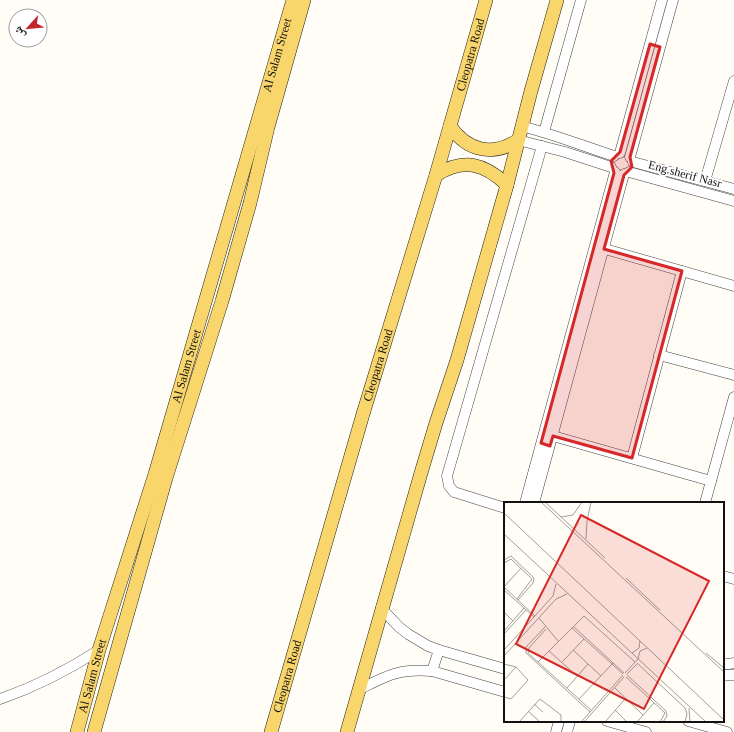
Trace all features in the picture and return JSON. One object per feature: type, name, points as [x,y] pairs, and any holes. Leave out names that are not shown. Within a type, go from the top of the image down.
[{"type":"main road","name":"Al Salam Street","points":[[94,732],[160,476],[293,0]]},
{"type":"main road","name":"Al Salam Street","points":[[77,732],[99,650],[234,259],[250,203],[268,127],[304,0]]},
{"type":"main road","name":"Cleopatra Road","points":[[271,732],[363,414],[436,175],[486,0]]},
{"type":"main road","points":[[347,732],[423,466],[457,360],[507,185],[557,0]]},
{"type":"main road","points":[[450,126],[463,141],[481,149],[494,150],[507,146],[518,140]]},
{"type":"main road","points":[[436,175],[448,168],[469,164],[484,169],[507,185]]},
{"type":"street","points":[[544,132],[580,0]]},
{"type":"street","points":[[620,171],[611,161],[617,154],[662,0]]},
{"type":"street","points":[[620,171],[632,169],[631,159],[673,0]]},
{"type":"street","points":[[650,44],[660,47]]},
{"type":"street","points":[[705,181],[731,105],[734,81]]},
{"type":"street","points":[[522,126],[568,141],[617,154],[624,153],[631,159],[734,189]]},
{"type":"street","name":"Eng.sherif Nasr","points":[[518,140],[565,152],[620,171],[734,201]]},
{"type":"street","points":[[565,152],[568,141]]},
{"type":"street","points":[[504,508],[454,492],[449,486],[447,476],[542,146]]},
{"type":"street","points":[[534,502],[546,444],[620,171]]},
{"type":"street","points":[[599,247],[734,286]]},
{"type":"street","points":[[525,502],[546,444],[553,436],[599,247]]},
{"type":"street","points":[[632,458],[682,271]]},
{"type":"street","points":[[660,355],[734,375]]},
{"type":"street","points":[[705,502],[734,397]]},
{"type":"street","points":[[553,436],[711,481]]},
{"type":"street","points":[[724,576],[734,579]]},
{"type":"street","points":[[382,608],[399,627],[418,641],[438,650],[504,669]]},
{"type":"street","points":[[0,699],[58,675],[99,650]]},
{"type":"street","points":[[432,671],[438,650]]},
{"type":"street","points":[[724,664],[734,663]]},
{"type":"street","points":[[358,690],[379,679],[399,672],[421,670],[432,671],[504,692]]},
{"type":"street","points":[[556,732],[560,722]]},
{"type":"street","points":[[567,732],[570,722]]},
{"type":"street","points":[[611,722],[646,732]]},
{"type":"street","points":[[692,722],[727,732]]},
{"type":"highlighted area","points":[[650,44],[660,47],[630,157],[632,167],[624,175],[604,249],[682,271],[632,458],[553,436],[550,446],[541,443],[614,173],[611,161],[620,152]]}]
